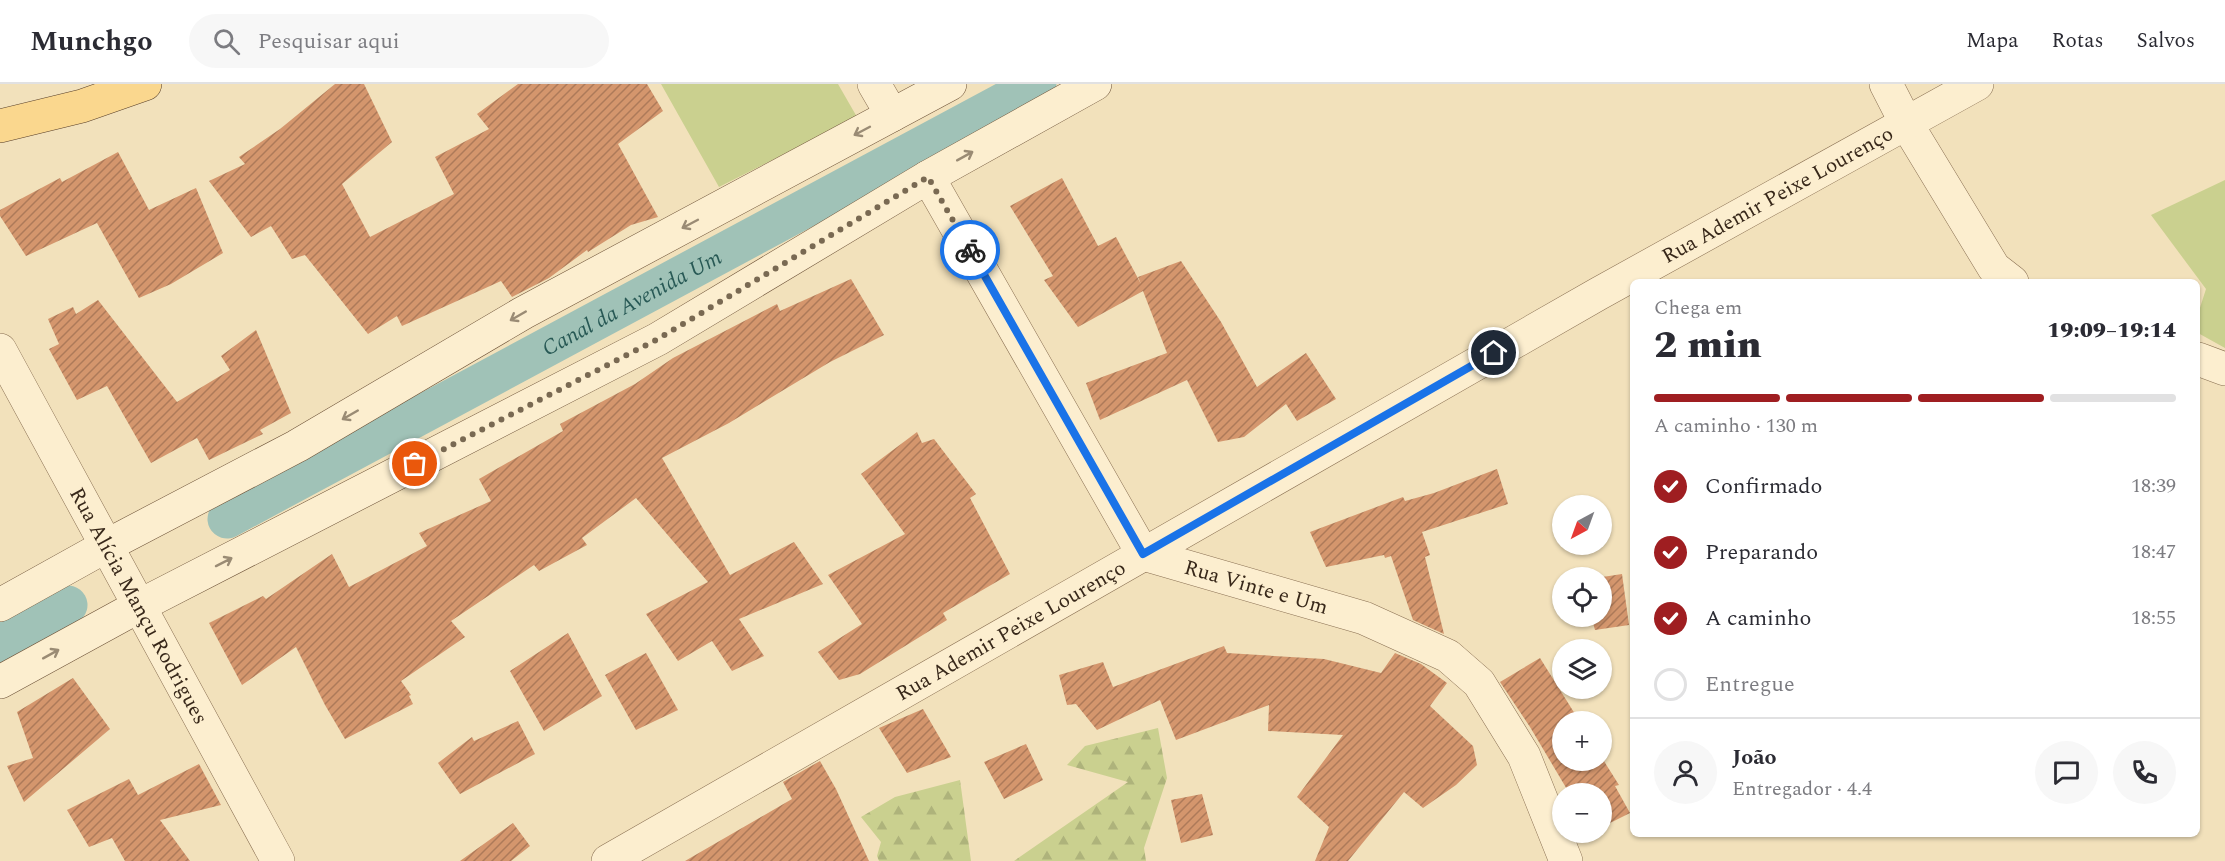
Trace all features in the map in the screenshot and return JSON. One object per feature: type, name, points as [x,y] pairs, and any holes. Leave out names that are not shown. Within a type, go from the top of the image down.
[{"type":"main road","points":[[0,126],[82,106],[145,84]]},
{"type":"street","points":[[874,84],[892,115]]},
{"type":"street","points":[[0,682],[123,576],[297,446],[523,313],[950,84]]},
{"type":"street","points":[[0,605],[123,576],[658,339],[928,177],[1095,84]]},
{"type":"street","points":[[1886,84],[1906,123],[1994,268],[2008,279]]},
{"type":"street","name":"Rua Ademir Peixe Lourenço","points":[[608,861],[1598,294],[1977,84]]},
{"type":"street","points":[[928,177],[1143,554]]},
{"type":"street","name":"Rua Alícia Mançu Rodrigues","points":[[0,350],[278,861]]},
{"type":"street","points":[[2200,360],[2225,369]]},
{"type":"street","name":"Rua Vinte e Um","points":[[1143,554],[1364,618],[1448,656],[1479,684],[1524,756],[1566,861]]},
{"type":"green space","points":[[661,84],[838,84],[857,117],[719,187]]},
{"type":"green space","points":[[2225,180],[2225,348],[2200,334],[2200,308],[2206,289],[2151,215]]},
{"type":"green space","points":[[1158,728],[1167,778],[1144,848],[1146,861],[1014,861],[1128,782],[1067,765],[1085,746]]},
{"type":"green space","points":[[960,780],[971,861],[879,861],[877,856],[881,842],[861,817],[895,797]]},
{"type":"building","points":[[335,84],[364,84],[392,142],[342,184],[370,237],[454,194],[435,157],[489,129],[477,114],[518,84],[647,84],[663,111],[618,144],[658,217],[631,225],[588,252],[587,250],[549,278],[512,297],[501,281],[402,326],[397,316],[368,334],[305,255],[292,259],[271,226],[251,237],[209,181],[245,164],[239,157],[280,129]]},
{"type":"building","points":[[118,152],[149,210],[196,188],[223,253],[171,284],[139,298],[97,223],[26,256],[0,216],[0,210],[60,178],[62,182]]},
{"type":"building","points":[[1062,178],[1098,246],[1116,237],[1141,284],[1138,277],[1181,261],[1221,322],[1257,387],[1306,353],[1336,399],[1297,421],[1286,404],[1244,437],[1218,442],[1187,380],[1100,420],[1086,383],[1167,353],[1143,291],[1078,327],[1044,280],[1053,276],[1010,206]]},
{"type":"building","points":[[851,279],[884,335],[830,362],[729,423],[662,458],[730,575],[794,542],[823,584],[739,619],[764,656],[732,671],[712,641],[678,661],[646,614],[708,582],[636,498],[582,538],[587,545],[539,571],[534,565],[451,621],[465,637],[401,681],[411,695],[409,696],[413,704],[345,739],[296,647],[242,685],[209,623],[263,596],[266,599],[332,554],[349,587],[427,546],[419,533],[491,501],[479,479],[563,431],[560,424],[635,384],[673,358],[777,304],[780,311]]},
{"type":"building","points":[[98,300],[177,402],[230,370],[221,356],[256,330],[291,413],[260,430],[263,434],[209,460],[197,438],[151,463],[107,386],[77,400],[49,349],[59,344],[48,319],[73,307],[76,314]]},
{"type":"building","points":[[917,432],[922,443],[934,439],[976,494],[970,498],[1010,574],[943,613],[947,620],[860,674],[839,680],[818,652],[862,624],[828,575],[905,534],[861,474]]},
{"type":"building","points":[[1497,469],[1508,504],[1422,532],[1430,555],[1425,557],[1444,634],[1413,620],[1391,556],[1385,558],[1384,555],[1326,567],[1310,532],[1403,497],[1405,501],[1434,493]]},
{"type":"building","points":[[1622,574],[1629,625],[1595,630],[1594,627],[1612,627],[1612,576]]},
{"type":"building","points":[[568,633],[602,696],[544,731],[510,671]]},
{"type":"building","points":[[1224,646],[1227,653],[1324,659],[1381,673],[1395,653],[1421,664],[1447,683],[1430,706],[1473,746],[1477,765],[1456,785],[1423,808],[1404,792],[1348,861],[1315,861],[1329,827],[1297,797],[1343,735],[1268,731],[1269,705],[1176,740],[1160,700],[1097,730],[1076,704],[1067,705],[1059,675],[1103,662],[1113,687]]},
{"type":"building","points":[[646,653],[678,710],[636,730],[605,675]]},
{"type":"building","points":[[1540,658],[1552,677],[1552,699],[1566,699],[1573,711],[1552,711],[1552,764],[1530,727],[1500,682]]},
{"type":"building","points":[[73,678],[110,729],[24,802],[7,766],[33,758],[17,712]]},
{"type":"building","points":[[923,709],[951,757],[907,773],[879,728]]},
{"type":"building","points":[[518,721],[535,754],[460,794],[438,763],[472,737],[474,741]]},
{"type":"building","points":[[1026,744],[1043,780],[1004,799],[984,762]]},
{"type":"building","points":[[820,761],[836,789],[869,861],[685,861],[792,799],[783,782]]},
{"type":"building","points":[[199,764],[221,805],[160,820],[190,861],[125,861],[112,838],[89,847],[67,810],[129,779],[138,795]]},
{"type":"building","points":[[1556,771],[1610,771],[1619,785],[1615,786],[1630,813],[1612,822],[1612,783],[1563,783]]},
{"type":"building","points":[[1202,794],[1213,835],[1181,843],[1171,800]]},
{"type":"building","points":[[513,823],[530,846],[511,861],[460,861]]},
{"type":"waterway","name":"Canal da Avenida Um","points":[[227,519],[1037,84]]},
{"type":"waterway","name":"Canal da Avenida Um","points":[[0,643],[68,605]]},
{"type":"way so far","points":[[415,464],[658,339],[928,177],[970,250]]},
{"type":"route","points":[[970,250],[1143,554],[1494,353]]}]
